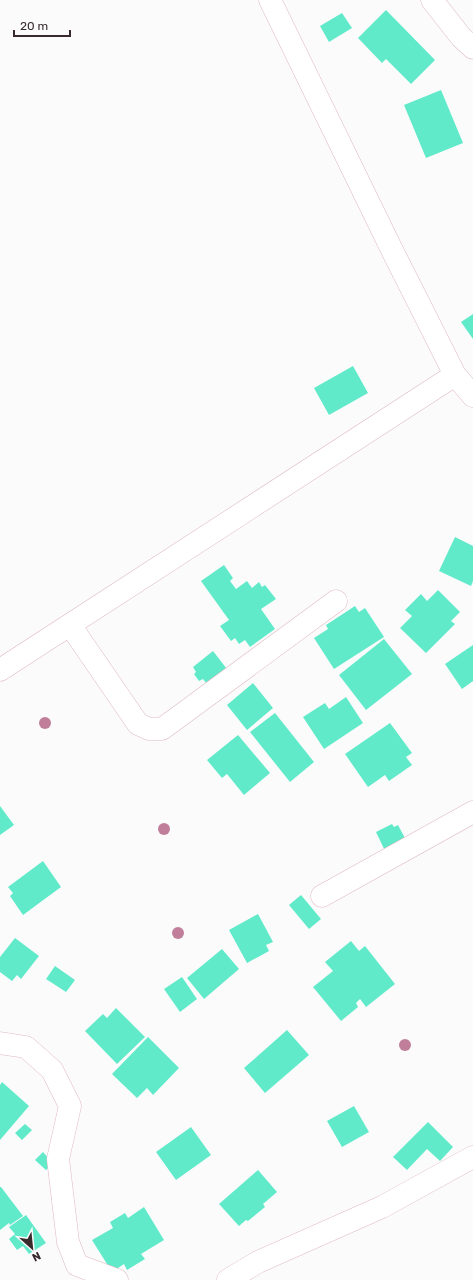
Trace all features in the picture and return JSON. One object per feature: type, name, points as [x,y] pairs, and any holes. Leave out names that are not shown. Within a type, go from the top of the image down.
[{"type":"street","points":[[270,0],[455,375],[473,396]]},
{"type":"street","points":[[432,0],[461,37],[473,48]]},
{"type":"street","points":[[0,670],[455,375]]},
{"type":"street","points":[[70,625],[138,724],[148,730],[162,729],[336,601]]},
{"type":"street","points":[[322,896],[473,812]]},
{"type":"street","points":[[0,1043],[26,1047],[52,1070],[70,1106],[58,1160],[68,1242],[77,1265],[117,1280]]},
{"type":"street","points":[[228,1280],[258,1262],[382,1207],[473,1157]]},
{"type":"building","points":[[386,10],[435,60],[411,84],[386,59],[382,63],[358,38]]},
{"type":"building","points":[[342,13],[352,28],[329,42],[320,26]]},
{"type":"building","points":[[441,90],[463,143],[426,158],[404,105]]},
{"type":"building","points":[[473,314],[473,339],[461,322]]},
{"type":"building","points":[[353,366],[368,393],[329,415],[314,388]]},
{"type":"building","points":[[455,537],[473,546],[473,581],[471,586],[439,571]]},
{"type":"building","points":[[224,565],[233,578],[230,581],[236,589],[247,581],[252,588],[259,582],[262,587],[265,585],[276,599],[261,609],[275,629],[250,647],[245,640],[239,644],[235,638],[231,641],[220,626],[229,620],[201,581]]},
{"type":"building","points":[[438,590],[460,612],[451,621],[455,624],[426,653],[400,628],[412,616],[405,610],[421,594],[427,601]]},
{"type":"building","points":[[355,606],[359,612],[365,608],[384,637],[334,669],[314,638],[328,629],[326,625]]},
{"type":"building","points":[[384,639],[412,674],[366,710],[339,675]]},
{"type":"building","points":[[473,645],[473,681],[462,689],[445,664]]},
{"type":"building","points":[[213,651],[230,673],[210,688],[203,679],[199,681],[194,674],[196,672],[193,667]]},
{"type":"building","points":[[253,683],[273,708],[247,730],[227,705]]},
{"type":"building","points":[[346,697],[363,723],[324,749],[303,717],[325,703],[329,709]]},
{"type":"building","points":[[275,713],[314,762],[290,782],[250,732]]},
{"type":"building","points":[[390,723],[412,753],[406,757],[412,765],[389,781],[385,775],[368,787],[345,754]]},
{"type":"building","points":[[238,735],[270,773],[244,795],[227,774],[222,778],[207,760]]},
{"type":"building","points":[[0,806],[14,825],[0,835]]},
{"type":"building","points":[[392,824],[394,827],[398,825],[407,842],[386,853],[376,832]]},
{"type":"building","points":[[43,861],[61,887],[23,915],[10,896],[13,893],[8,887]]},
{"type":"building","points":[[301,895],[321,919],[309,929],[289,905]]},
{"type":"building","points":[[258,914],[273,942],[266,945],[269,951],[247,963],[229,930]]},
{"type":"building","points":[[15,938],[39,956],[21,979],[17,975],[12,981],[0,972],[0,957]]},
{"type":"building","points":[[351,941],[359,951],[365,946],[395,984],[366,1007],[360,999],[356,1003],[358,1007],[341,1021],[313,987],[333,971],[325,962]]},
{"type":"building","points":[[222,949],[239,969],[204,999],[187,978]]},
{"type":"building","points":[[55,966],[75,980],[66,992],[46,979]]},
{"type":"building","points":[[182,977],[197,999],[180,1012],[164,989]]},
{"type":"building","points":[[116,1008],[145,1037],[117,1064],[85,1031],[103,1014],[107,1018]]},
{"type":"building","points":[[287,1030],[309,1055],[265,1093],[244,1068]]},
{"type":"building","points":[[148,1037],[179,1068],[153,1095],[147,1088],[137,1098],[112,1074]]},
{"type":"building","points":[[2,1082],[29,1106],[0,1140],[0,1085]]},
{"type":"building","points":[[354,1106],[369,1132],[342,1147],[327,1121]]},
{"type":"building","points":[[428,1122],[453,1147],[440,1161],[427,1149],[407,1170],[393,1157]]},
{"type":"building","points":[[25,1124],[32,1130],[22,1140],[15,1133]]},
{"type":"building","points":[[191,1127],[211,1155],[176,1180],[156,1152]]},
{"type":"building","points":[[43,1152],[53,1163],[46,1170],[35,1160]]},
{"type":"building","points":[[258,1170],[277,1192],[263,1204],[265,1207],[248,1221],[246,1220],[239,1226],[219,1204]]},
{"type":"building","points":[[0,1187],[23,1216],[10,1225],[9,1223],[0,1230]]},
{"type":"building","points":[[144,1207],[164,1240],[141,1254],[145,1259],[127,1270],[124,1264],[112,1272],[92,1240],[113,1228],[110,1222],[125,1213],[128,1218]]},
{"type":"building","points":[[26,1215],[46,1243],[29,1254],[23,1246],[17,1250],[9,1239],[15,1234],[9,1227]]}]
